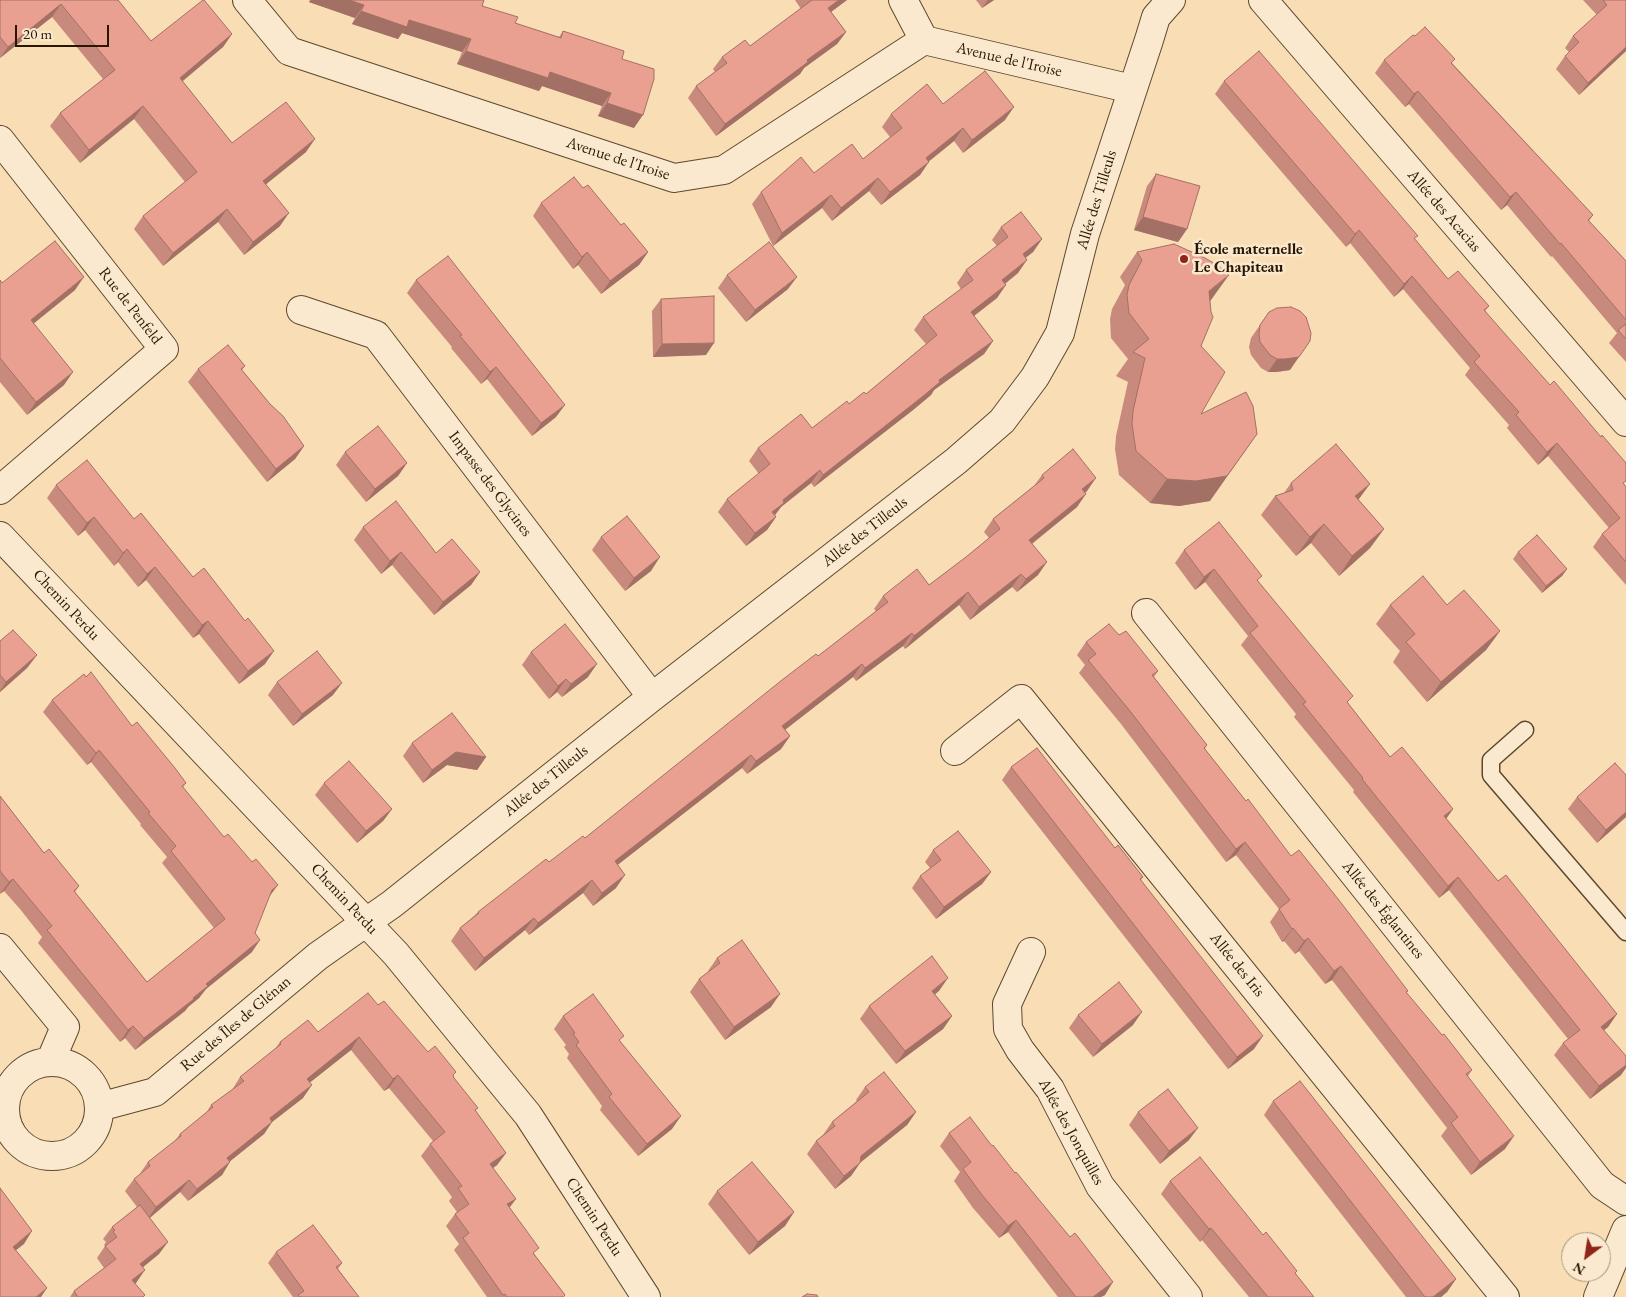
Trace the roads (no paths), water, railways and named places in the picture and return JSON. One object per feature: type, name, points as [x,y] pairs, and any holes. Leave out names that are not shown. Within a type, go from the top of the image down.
[{"type":"street","name":"Avenue de l'Iroise","points":[[247,0],[289,51],[674,178],[724,170],[924,40],[1132,89]]},
{"type":"street","points":[[903,0],[924,40]]},
{"type":"street","name":"Allée des Tilleuls","points":[[365,922],[392,904],[652,697],[956,461],[1002,421],[1035,378],[1060,333],[1085,234],[1156,17],[1171,0]]},
{"type":"street","name":"Allée des Acacias","points":[[1263,0],[1626,422]]},
{"type":"street","name":"Rue de Penfeld","points":[[0,140],[164,349],[0,490]]},
{"type":"street","name":"Impasse des Glycines","points":[[301,310],[376,335],[652,697]]},
{"type":"street","name":"Chemin Perdu","points":[[0,536],[396,954],[528,1115],[646,1297]]},
{"type":"street","name":"Allée des Églantines","points":[[1146,613],[1602,1185],[1626,1201]]},
{"type":"street","name":"Allée des Iris","points":[[956,751],[1021,699],[1505,1297]]},
{"type":"street","name":"Rue des Îles de Glénan","points":[[99,1107],[155,1092],[318,956],[365,922]]},
{"type":"street","points":[[0,948],[65,1027],[50,1062]]},
{"type":"street","name":"Allée des Jonquilles","points":[[1031,952],[1007,1004],[1008,1029],[1020,1050],[1050,1089],[1100,1186],[1188,1297]]},
{"type":"street","points":[[50,1062],[64,1064],[78,1070],[89,1080],[96,1093],[99,1107],[97,1122],[91,1135],[81,1146],[68,1153],[54,1156],[39,1154],[26,1148],[15,1138],[2,1111],[6,1096],[22,1072],[35,1065],[50,1062]]},
{"type":"street","points":[[1598,1297],[1626,1230]]},
{"type":"lane","points":[[1525,730],[1491,760],[1491,775],[1626,932]]},
{"type":"place","name":"École maternelle Le Chapiteau","points":[[1184,259]]}]
